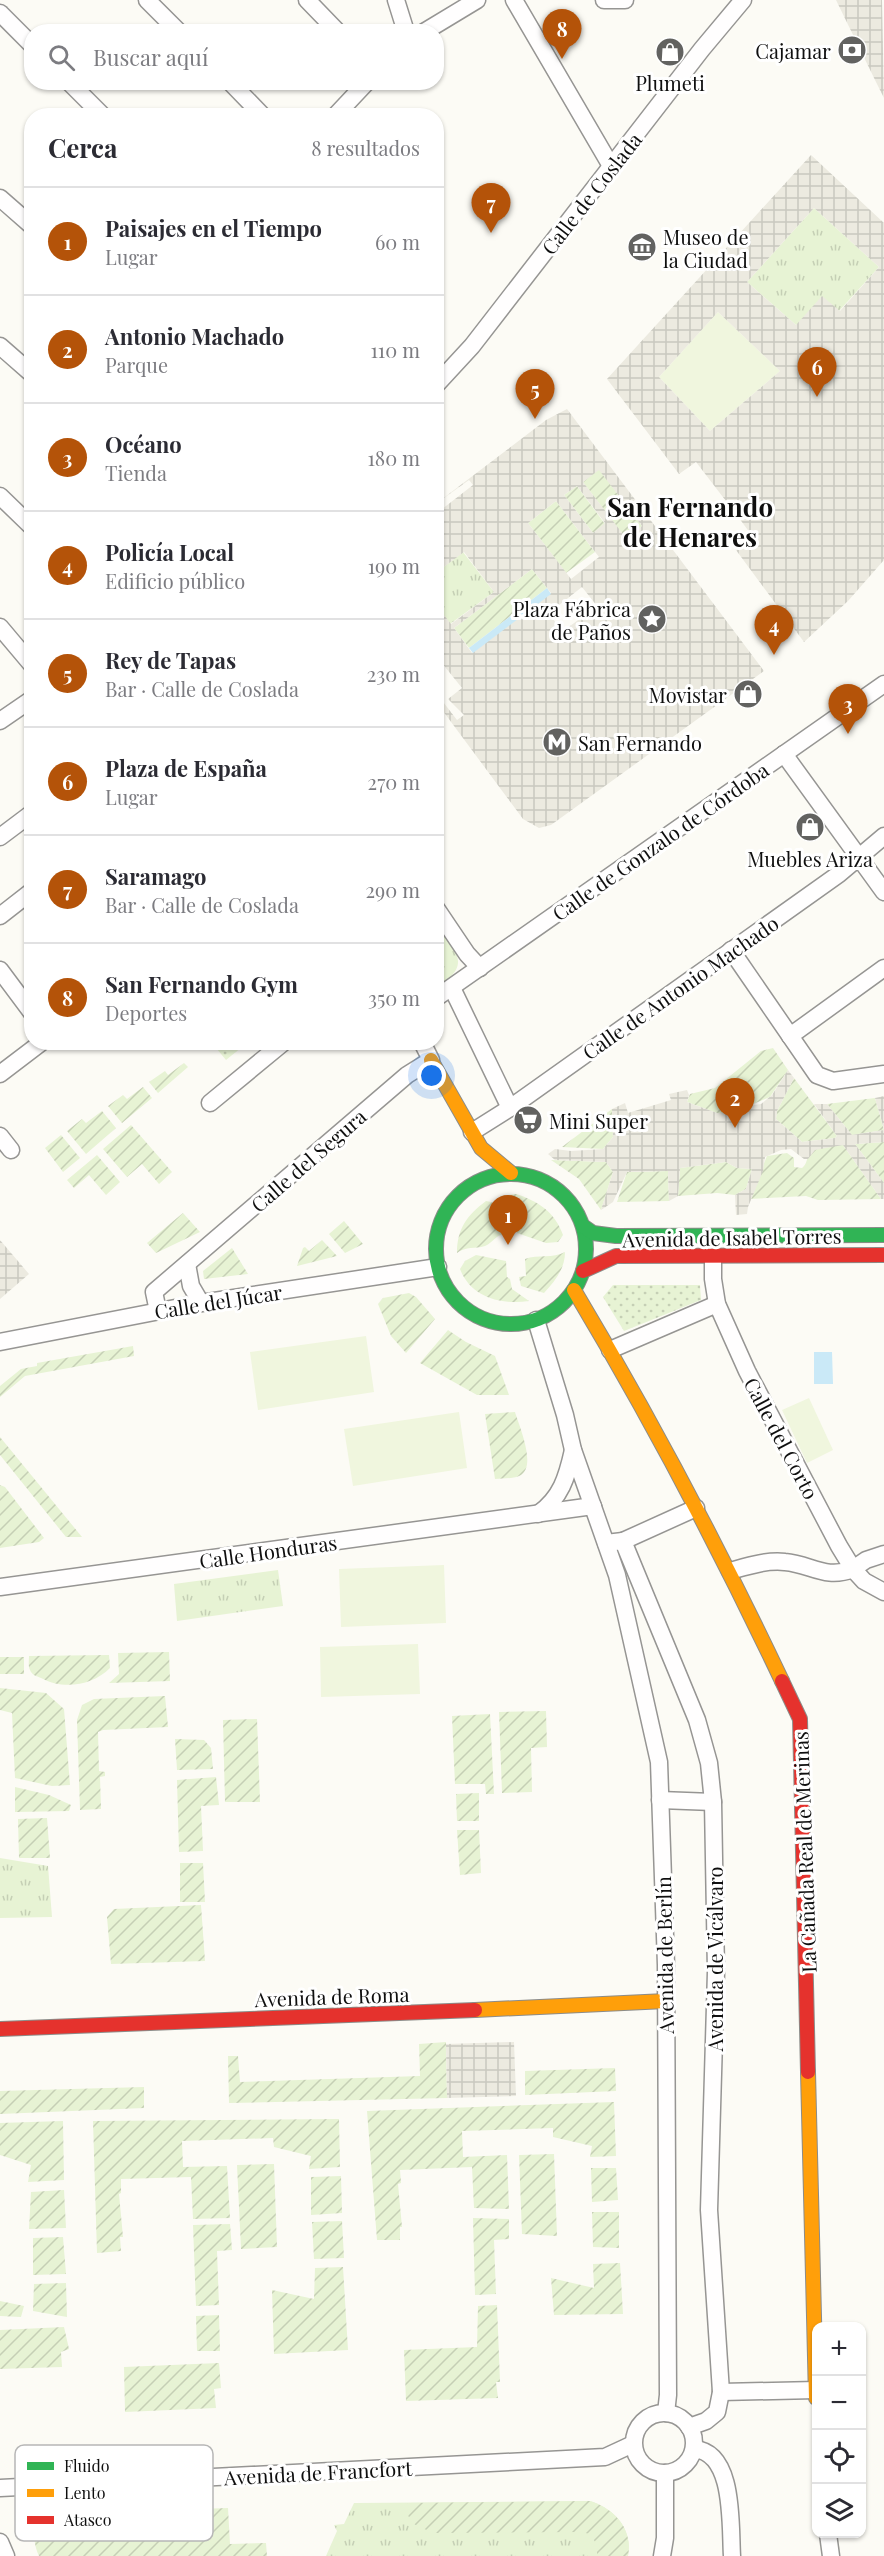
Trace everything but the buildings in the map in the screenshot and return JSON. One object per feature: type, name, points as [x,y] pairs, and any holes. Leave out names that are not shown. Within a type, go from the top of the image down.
[{"type":"street","points":[[147,0],[171,24]]},
{"type":"street","points":[[307,0],[330,24]]},
{"type":"street","points":[[396,0],[404,24]]},
{"type":"street","points":[[437,24],[477,0]]},
{"type":"street","points":[[514,0],[611,166]]},
{"type":"street","points":[[604,0],[625,0]]},
{"type":"street","name":"Calle de Coslada","points":[[444,376],[472,346],[743,0]]},
{"type":"street","points":[[0,13],[24,37]]},
{"type":"street","points":[[77,90],[95,108]]},
{"type":"street","points":[[238,90],[255,108]]},
{"type":"street","points":[[343,108],[359,90]]},
{"type":"street","points":[[0,198],[24,219]]},
{"type":"street","points":[[2,352],[24,368]]},
{"type":"street","points":[[0,496],[24,519]]},
{"type":"street","points":[[0,627],[24,655]]},
{"type":"street","name":"Calle de Gonzalo de Córdoba","points":[[444,993],[884,684]]},
{"type":"street","points":[[0,721],[24,704]]},
{"type":"street","points":[[784,754],[884,892]]},
{"type":"street","points":[[0,837],[24,819]]},
{"type":"street","name":"Calle de Antonio Machado","points":[[472,1132],[510,1108],[731,950],[859,858],[884,836]]},
{"type":"street","points":[[0,916],[24,897]]},
{"type":"street","points":[[444,920],[467,954],[480,968]]},
{"type":"street","points":[[731,950],[809,1066],[825,1080],[884,1074]]},
{"type":"street","points":[[790,1035],[884,968]]},
{"type":"street","points":[[0,970],[24,1002]]},
{"type":"street","points":[[452,988],[510,1108]]},
{"type":"street","points":[[0,1074],[32,1050]]},
{"type":"street","points":[[210,1103],[274,1050]]},
{"type":"street","points":[[426,1050],[481,1148],[511,1173]]},
{"type":"street","name":"Calle del Segura","points":[[158,1311],[154,1292],[407,1075],[431,1060]]},
{"type":"street","points":[[0,1136],[11,1150]]},
{"type":"street","points":[[471,1185],[481,1148]]},
{"type":"street","points":[[511,1173],[535,1177],[555,1188],[572,1204],[583,1226],[586,1256],[583,1271],[574,1290],[557,1308],[536,1320],[511,1324],[498,1323],[475,1315],[455,1300],[438,1267],[435,1253],[439,1225],[453,1200],[471,1185],[490,1176],[511,1173]]},
{"type":"street","name":"Avenida de Isabel Torres","points":[[583,1226],[593,1233],[616,1236],[884,1235]]},
{"type":"street","name":"Avenida de Isabel Torres","points":[[583,1271],[616,1256],[884,1255]]},
{"type":"street","name":"Calle del Corto","points":[[713,1257],[713,1280],[717,1304],[747,1371],[853,1569]]},
{"type":"street","points":[[187,1264],[191,1286],[201,1303]]},
{"type":"street","name":"Calle del Júcar","points":[[0,1342],[201,1303],[438,1267]]},
{"type":"street","name":"La Cañada Real de Merinas","points":[[574,1290],[610,1350],[730,1571],[800,1719],[816,2376]]},
{"type":"street","points":[[610,1350],[717,1304]]},
{"type":"street","points":[[536,1320],[566,1415],[573,1450],[593,1506]]},
{"type":"street","points":[[537,1514],[551,1504],[563,1487],[573,1450]]},
{"type":"street","name":"Calle Honduras","points":[[0,1587],[593,1506]]},
{"type":"street","name":"Avenida de Berlín","points":[[593,1506],[615,1542],[617,1575],[659,1762],[666,2001],[668,2383],[666,2413]]},
{"type":"street","points":[[615,1542],[696,1508]]},
{"type":"street","name":"Avenida de Vicálvaro","points":[[615,1542],[697,1720],[709,1763],[713,1802],[716,1972],[709,2210],[722,2392],[717,2412],[706,2421],[689,2427]]},
{"type":"street","points":[[730,1571],[760,1562],[786,1562],[824,1573],[841,1574],[866,1560],[884,1554]]},
{"type":"street","points":[[853,1569],[864,1581],[883,1595]]},
{"type":"street","points":[[660,1800],[713,1802]]},
{"type":"street","name":"Avenida de Roma","points":[[0,2029],[233,2018],[366,2016],[666,2001]]},
{"type":"street","points":[[722,2392],[812,2394]]},
{"type":"street","points":[[666,2413],[676,2415],[689,2427],[694,2439],[694,2449],[683,2467],[665,2473],[646,2468],[639,2461],[633,2444],[635,2433],[646,2418],[666,2413]]},
{"type":"street","name":"Avenida de Francfort","points":[[213,2477],[605,2457],[633,2444]]},
{"type":"street","points":[[694,2449],[705,2450],[717,2461],[726,2485],[732,2556]]},
{"type":"street","points":[[662,2556],[665,2538],[665,2473]]},
{"type":"street","name":"Avenida de Francfort","points":[[0,2488],[15,2487]]},
{"type":"street","points":[[829,2538],[831,2556]]},
{"type":"street","points":[[0,2542],[6,2556]]},
{"type":"green space","points":[[814,208],[879,267],[839,311],[796,325],[747,282]]},
{"type":"green space","points":[[718,312],[780,371],[710,431],[659,377]]},
{"type":"green space","points":[[599,469],[642,526],[626,539],[583,482]]},
{"type":"green space","points":[[577,486],[605,524],[593,533],[564,495]]},
{"type":"green space","points":[[556,501],[595,552],[566,573],[528,523]]},
{"type":"green space","points":[[463,552],[494,592],[450,624],[444,616],[444,567]]},
{"type":"green space","points":[[532,569],[547,588],[469,648],[454,628]]},
{"type":"green space","points":[[444,935],[458,958],[455,972],[444,982]]},
{"type":"green space","points":[[773,1048],[788,1070],[770,1097],[731,1113],[717,1113],[687,1102],[690,1094],[715,1088],[761,1051]]},
{"type":"green space","points":[[218,1050],[238,1050],[226,1060]]},
{"type":"green space","points":[[184,1063],[188,1067],[158,1093],[149,1082],[165,1071],[168,1075]]},
{"type":"green space","points":[[794,1078],[837,1136],[835,1138],[802,1142],[776,1119],[777,1111]]},
{"type":"green space","points":[[143,1087],[152,1098],[122,1123],[108,1106],[123,1095],[127,1099]]},
{"type":"green space","points":[[875,1098],[884,1130],[852,1135],[827,1104]]},
{"type":"green space","points":[[612,1109],[613,1137],[603,1149],[562,1147]]},
{"type":"green space","points":[[102,1111],[116,1128],[86,1154],[67,1131],[82,1119],[86,1123]]},
{"type":"green space","points":[[131,1125],[172,1172],[159,1184],[142,1164],[127,1177],[103,1149]]},
{"type":"green space","points":[[61,1135],[80,1158],[63,1172],[45,1148]]},
{"type":"green space","points":[[884,1142],[884,1183],[855,1144]]},
{"type":"green space","points":[[843,1145],[881,1199],[818,1200],[806,1196],[749,1199],[767,1156],[787,1153],[794,1158],[794,1167],[802,1168],[809,1155],[816,1149]]},
{"type":"green space","points":[[97,1155],[120,1182],[106,1195],[89,1175],[74,1188],[67,1180]]},
{"type":"green space","points":[[551,1160],[606,1162],[613,1172],[601,1210],[579,1179]]},
{"type":"green space","points":[[726,1162],[737,1168],[752,1169],[746,1189],[735,1195],[717,1193],[678,1196],[680,1168]]},
{"type":"green space","points":[[668,1171],[669,1201],[617,1202],[627,1172]]},
{"type":"green space","points":[[516,1194],[545,1208],[560,1227],[563,1235],[558,1242],[546,1243],[517,1233],[512,1207],[500,1196]]},
{"type":"green space","points":[[486,1201],[502,1208],[506,1221],[505,1234],[485,1246],[467,1248],[457,1253],[457,1244],[464,1223]]},
{"type":"green space","points":[[183,1213],[200,1232],[156,1253],[147,1243]]},
{"type":"green space","points":[[344,1221],[363,1244],[345,1253],[329,1234]]},
{"type":"green space","points":[[322,1240],[337,1256],[297,1266],[303,1248],[309,1251]]},
{"type":"green space","points":[[232,1248],[248,1274],[204,1279],[203,1271]]},
{"type":"green space","points":[[565,1252],[561,1269],[544,1293],[521,1286],[519,1277],[526,1276],[525,1259]]},
{"type":"green space","points":[[476,1255],[506,1261],[507,1277],[510,1279],[512,1289],[529,1301],[498,1300],[472,1287],[460,1269],[465,1261]]},
{"type":"green space","points":[[613,1285],[700,1285],[701,1300],[624,1331],[603,1297]]},
{"type":"green space","points":[[409,1293],[416,1297],[435,1319],[406,1353],[391,1336],[378,1304],[383,1298]]},
{"type":"green space","points":[[448,1330],[495,1356],[509,1395],[477,1395],[420,1363]]},
{"type":"green space","points":[[366,1336],[374,1392],[258,1410],[250,1352]]},
{"type":"green space","points":[[133,1346],[134,1356],[25,1376],[0,1397],[0,1386],[21,1369],[37,1366],[37,1363]]},
{"type":"green space","points":[[809,1398],[833,1450],[807,1463],[782,1410]]},
{"type":"green space","points":[[459,1412],[467,1468],[353,1486],[344,1429]]},
{"type":"green space","points":[[515,1412],[526,1446],[527,1465],[519,1476],[495,1479],[485,1414]]},
{"type":"green space","points":[[0,1437],[82,1537],[66,1537],[0,1455]]},
{"type":"green space","points":[[0,1485],[5,1487],[44,1538],[39,1542],[0,1548]]},
{"type":"green space","points":[[444,1565],[446,1623],[341,1627],[339,1569]]},
{"type":"green space","points":[[278,1570],[283,1606],[177,1621],[174,1584]]},
{"type":"green space","points":[[418,1644],[420,1694],[321,1697],[320,1647]]},
{"type":"green space","points":[[169,1652],[170,1681],[109,1683],[119,1674],[118,1653]]},
{"type":"green space","points":[[109,1655],[110,1668],[95,1679],[77,1684],[50,1682],[33,1674],[29,1667],[29,1656]]},
{"type":"green space","points":[[0,1657],[24,1657],[24,1674],[0,1674]]},
{"type":"green space","points":[[0,1688],[46,1693],[64,1709],[70,1785],[52,1786],[15,1778],[12,1713],[0,1710]]},
{"type":"green space","points":[[165,1696],[168,1727],[98,1732],[99,1771],[105,1772],[105,1776],[100,1777],[101,1809],[80,1810],[77,1720],[82,1705],[94,1699]]},
{"type":"green space","points":[[546,1711],[547,1747],[531,1748],[532,1792],[502,1793],[499,1712]]},
{"type":"green space","points":[[490,1714],[494,1794],[486,1794],[485,1784],[455,1784],[452,1716]]},
{"type":"green space","points":[[257,1719],[260,1802],[225,1802],[223,1720]]},
{"type":"green space","points":[[175,1739],[204,1740],[211,1748],[213,1769],[177,1770]]},
{"type":"green space","points":[[216,1777],[219,1805],[201,1806],[203,1851],[179,1852],[177,1780]]},
{"type":"green space","points":[[15,1787],[49,1795],[71,1805],[69,1811],[15,1812]]},
{"type":"green space","points":[[479,1793],[479,1821],[457,1821],[456,1794]]},
{"type":"green space","points":[[47,1818],[50,1858],[19,1858],[18,1819]]},
{"type":"green space","points":[[457,1830],[479,1830],[481,1873],[460,1875]]},
{"type":"green space","points":[[0,1858],[48,1866],[52,1917],[0,1918]]},
{"type":"green space","points":[[180,1863],[203,1863],[205,1902],[180,1902]]},
{"type":"green space","points":[[201,1905],[205,1961],[111,1964],[107,1917],[114,1909]]},
{"type":"green space","points":[[446,2042],[447,2098],[229,2103],[228,2056],[238,2056],[240,2082],[420,2076],[419,2044]]},
{"type":"green space","points":[[615,2068],[616,2091],[525,2095],[525,2071]]},
{"type":"green space","points":[[144,2087],[144,2108],[0,2114],[0,2091]]},
{"type":"green space","points":[[614,2102],[616,2156],[590,2157],[592,2146],[553,2137],[553,2128],[462,2131],[463,2157],[507,2155],[509,2209],[474,2208],[472,2167],[400,2170],[401,2183],[398,2184],[402,2227],[400,2227],[400,2240],[377,2240],[367,2111]]},
{"type":"green space","points":[[339,2119],[340,2167],[309,2169],[311,2156],[274,2147],[273,2138],[182,2141],[183,2167],[227,2166],[230,2218],[193,2219],[191,2177],[121,2179],[121,2193],[119,2194],[123,2237],[120,2237],[121,2251],[97,2253],[93,2121]]},
{"type":"green space","points":[[63,2121],[64,2180],[28,2182],[31,2165],[0,2155],[0,2123]]},
{"type":"green space","points":[[554,2154],[557,2236],[522,2234],[519,2155]]},
{"type":"green space","points":[[274,2164],[277,2247],[241,2249],[237,2165]]},
{"type":"green space","points":[[591,2168],[616,2168],[618,2200],[592,2202]]},
{"type":"green space","points":[[341,2176],[342,2213],[311,2215],[311,2177]]},
{"type":"green space","points":[[64,2190],[66,2228],[29,2229],[31,2192]]},
{"type":"green space","points":[[592,2212],[619,2212],[619,2248],[593,2247]]},
{"type":"green space","points":[[473,2218],[509,2219],[509,2239],[494,2240],[496,2294],[475,2295]]},
{"type":"green space","points":[[342,2221],[344,2258],[314,2259],[312,2222]]},
{"type":"green space","points":[[230,2224],[232,2250],[217,2251],[219,2305],[196,2306],[193,2225]]},
{"type":"green space","points":[[63,2237],[66,2274],[33,2275],[33,2238]]},
{"type":"green space","points":[[620,2263],[623,2314],[554,2315],[551,2278],[594,2288],[593,2264]]},
{"type":"green space","points":[[343,2267],[348,2350],[274,2354],[272,2290],[314,2299],[315,2268]]},
{"type":"green space","points":[[66,2283],[67,2317],[33,2311],[34,2284]]},
{"type":"green space","points":[[0,2301],[24,2306],[21,2317],[0,2316]]},
{"type":"green space","points":[[497,2305],[500,2382],[496,2382],[498,2398],[406,2401],[404,2350],[477,2347],[478,2306]]},
{"type":"green space","points":[[219,2315],[220,2351],[197,2351],[196,2316]]},
{"type":"green space","points":[[64,2327],[69,2349],[61,2352],[62,2367],[0,2369],[0,2330]]},
{"type":"green space","points":[[219,2363],[221,2388],[214,2389],[216,2408],[125,2412],[124,2367]]},
{"type":"green space","points":[[590,2501],[607,2509],[620,2521],[628,2537],[628,2556],[326,2556],[337,2531],[334,2525],[344,2524],[354,2503]]},
{"type":"green space","points":[[590,2501],[607,2509],[620,2521],[628,2537],[628,2556],[597,2556],[597,2545],[590,2534],[581,2532],[437,2533],[414,2524],[407,2510],[408,2503]]},
{"type":"green space","points":[[228,2508],[230,2544],[266,2543],[267,2556],[39,2556],[36,2550],[35,2541],[213,2541],[213,2509]]},
{"type":"shaded area","points":[[836,0],[882,0],[884,98],[876,82]]},
{"type":"shaded area","points":[[811,155],[884,223],[884,560],[848,601],[804,642],[733,546],[750,533],[739,518],[696,462],[679,474],[607,379]],"holes":[[[814,208],[879,267],[840,311],[822,296],[796,325],[747,282]],[[718,312],[780,371],[710,431],[659,377]]]},
{"type":"shaded area","name":"Plaza Fábrica de Paños","points":[[567,409],[764,671],[551,825],[539,828],[523,819],[444,712],[444,703],[457,720],[464,715],[448,699],[462,688],[444,666],[444,615],[451,624],[494,592],[464,552],[444,567],[444,508],[473,485],[469,480],[444,498],[546,420]],"holes":[[[599,470],[642,526],[626,538],[583,482]],[[577,486],[605,523],[593,533],[564,495]],[[556,501],[599,557],[571,579],[528,523]],[[532,569],[551,593],[472,653],[454,628]],[[582,587],[597,606],[562,632],[549,613]]]},
{"type":"shaded area","points":[[788,1070],[794,1078],[777,1111],[776,1119],[802,1142],[837,1136],[814,1104],[827,1104],[852,1135],[884,1130],[884,1142],[855,1144],[884,1183],[884,1199],[881,1199],[843,1145],[815,1150],[808,1159],[804,1159],[791,1149],[781,1150],[765,1157],[763,1171],[747,1214],[736,1215],[735,1195],[746,1189],[752,1169],[737,1168],[726,1162],[680,1168],[678,1196],[669,1201],[668,1171],[627,1172],[613,1202],[601,1210],[613,1172],[606,1162],[555,1160],[548,1154],[555,1149],[571,1151],[603,1149],[613,1137],[612,1109],[625,1103],[628,1113],[671,1100],[669,1094],[687,1090],[689,1095],[687,1102],[717,1113],[731,1113],[748,1106],[761,1104],[772,1095]]},
{"type":"shaded area","points":[[884,1096],[884,1129],[875,1098]]},
{"type":"shaded area","points":[[0,1240],[29,1274],[0,1299]]},
{"type":"shaded area","points":[[514,2042],[516,2096],[447,2098],[446,2044]]},
{"type":"water","points":[[547,588],[551,594],[473,653],[469,648]]},
{"type":"water","points":[[814,1352],[832,1352],[833,1384],[814,1384]]},
{"type":"traffic: fast","points":[[511,1174],[526,1175],[540,1180],[553,1186],[564,1196],[574,1207],[580,1220],[585,1234],[586,1249],[585,1264],[580,1278],[574,1291],[564,1302],[553,1312],[540,1318],[526,1323],[511,1324],[496,1323],[482,1318],[469,1312],[458,1302],[448,1291],[442,1278],[437,1264],[436,1249],[437,1234],[442,1220],[448,1207],[458,1196],[469,1186],[482,1180],[496,1175],[511,1174]]},
{"type":"traffic: fast","points":[[583,1226],[593,1233],[616,1236],[884,1235]]},
{"type":"traffic: slow","points":[[431,1060],[481,1148],[511,1173]]},
{"type":"traffic: slow","points":[[574,1290],[683,1483],[782,1681]]},
{"type":"traffic: slow","points":[[475,2010],[666,2001]]},
{"type":"traffic: slow","points":[[808,2072],[815,2376]]},
{"type":"traffic: jam","points":[[583,1271],[616,1256],[884,1255]]},
{"type":"traffic: jam","points":[[782,1681],[800,1719],[808,2072]]},
{"type":"traffic: jam","points":[[0,2029],[475,2010]]},
{"type":"place","name":"Cajamar","points":[[852,50]]},
{"type":"place","name":"Plumeti","points":[[670,52]]},
{"type":"place","name":"San Fernando Gym","points":[[562,59]]},
{"type":"place","name":"Saramago","points":[[491,233]]},
{"type":"place","name":"Museo de la Ciudad","points":[[642,247]]},
{"type":"place","name":"Plaza de España","points":[[817,397]]},
{"type":"place","name":"Rey de Tapas","points":[[535,419]]},
{"type":"place","name":"Plaza Fábrica de Paños","points":[[652,619]]},
{"type":"place","name":"Policía Local","points":[[774,655]]},
{"type":"place","name":"Movistar","points":[[748,694]]},
{"type":"place","name":"Océano","points":[[848,734]]},
{"type":"place","name":"San Fernando","points":[[557,742]]},
{"type":"place","name":"Muebles Ariza","points":[[810,827]]},
{"type":"place","name":"Mini Super","points":[[528,1120]]},
{"type":"place","name":"Antonio Machado","points":[[735,1128]]},
{"type":"place","name":"Paisajes en el Tiempo","points":[[508,1245]]},
{"type":"district","name":"San Fernando de Henares","points":[[690,521]]}]
